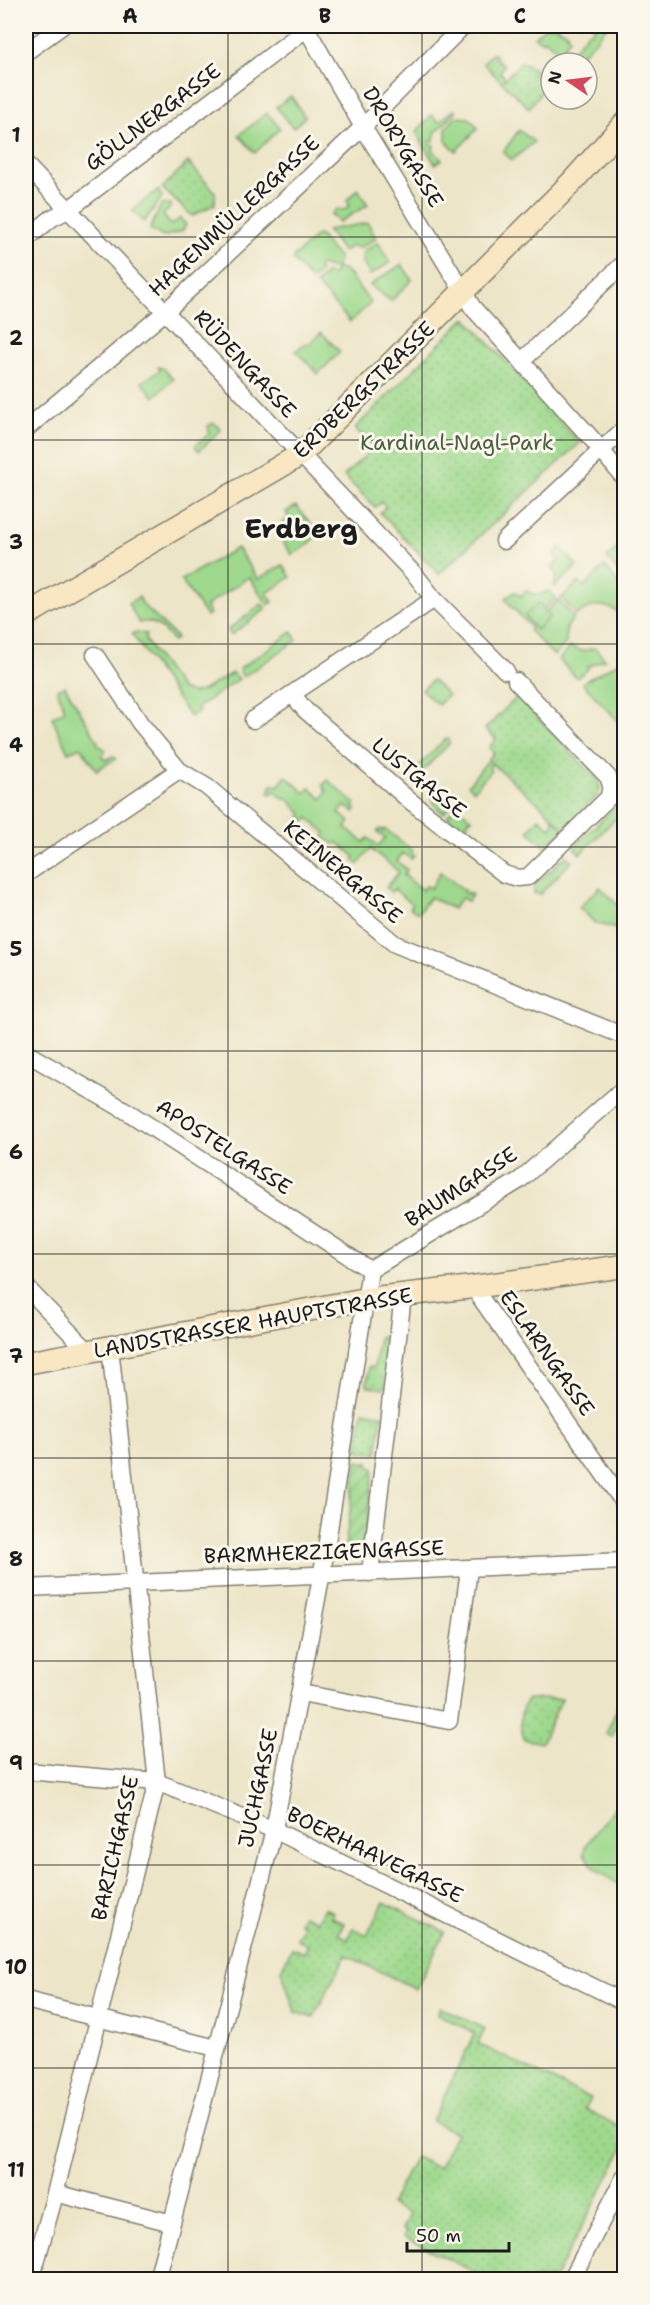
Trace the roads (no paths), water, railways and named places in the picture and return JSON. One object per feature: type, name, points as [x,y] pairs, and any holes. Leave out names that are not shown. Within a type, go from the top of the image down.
[{"type":"street","points":[[26,52],[62,26]]},
{"type":"street","name":"HAGENMÜLLERGASSE","points":[[26,429],[165,312],[363,127],[463,26]]},
{"type":"street","name":"DRORYGASSE","points":[[306,27],[363,127],[473,308],[624,478]]},
{"type":"street","name":"GÖLLNERGASSE","points":[[26,239],[52,218],[68,210],[306,27]]},
{"type":"street","name":"ERDBERGSTRASSE","points":[[26,614],[300,455],[571,183],[624,124]]},
{"type":"street","name":"RÜDENGASSE","points":[[26,165],[417,577],[434,599],[608,777],[611,784],[609,797],[528,877]]},
{"type":"street","points":[[522,361],[624,263]]},
{"type":"street","points":[[504,541],[624,429]]},
{"type":"street","points":[[253,720],[434,599]]},
{"type":"street","name":"KEINERGASSE","points":[[95,655],[140,723],[179,770],[207,787],[395,944],[624,1036]]},
{"type":"street","name":"LUSTGASSE","points":[[293,695],[305,710],[408,800],[504,874],[516,878],[528,877]]},
{"type":"street","points":[[26,874],[179,770]]},
{"type":"street","name":"APOSTELGASSE","points":[[26,1053],[128,1112],[370,1270]]},
{"type":"street","name":"BAUMGASSE","points":[[370,1270],[520,1180],[624,1088]]},
{"type":"street","name":"LANDSTRASSER HAUPTSTRASSE","points":[[26,1363],[366,1299],[624,1266]]},
{"type":"street","points":[[366,1299],[370,1270]]},
{"type":"street","points":[[26,1287],[99,1349]]},
{"type":"street","name":"ESLARNGASSE","points":[[473,1287],[624,1503]]},
{"type":"street","points":[[370,1573],[403,1296]]},
{"type":"street","name":"JUCHGASSE","points":[[157,2280],[274,1830],[322,1574],[366,1299]]},
{"type":"street","name":"BARICHGASSE","points":[[31,2280],[55,2193],[157,1782],[136,1582],[99,1349]]},
{"type":"street","name":"BARMHERZIGENGASSE","points":[[26,1588],[624,1561]]},
{"type":"street","points":[[301,1693],[449,1721],[469,1569]]},
{"type":"street","name":"BOERHAAVEGASSE","points":[[26,1771],[157,1782],[274,1830],[624,2002]]},
{"type":"street","points":[[26,2001],[216,2048]]},
{"type":"street","points":[[570,2280],[624,2178]]},
{"type":"street","points":[[55,2193],[172,2223]]},
{"type":"district","name":"Erdberg","points":[[301,529]]},
{"type":"park label","name":"Kardinal-Nagl-Park","points":[[457,443]]}]
